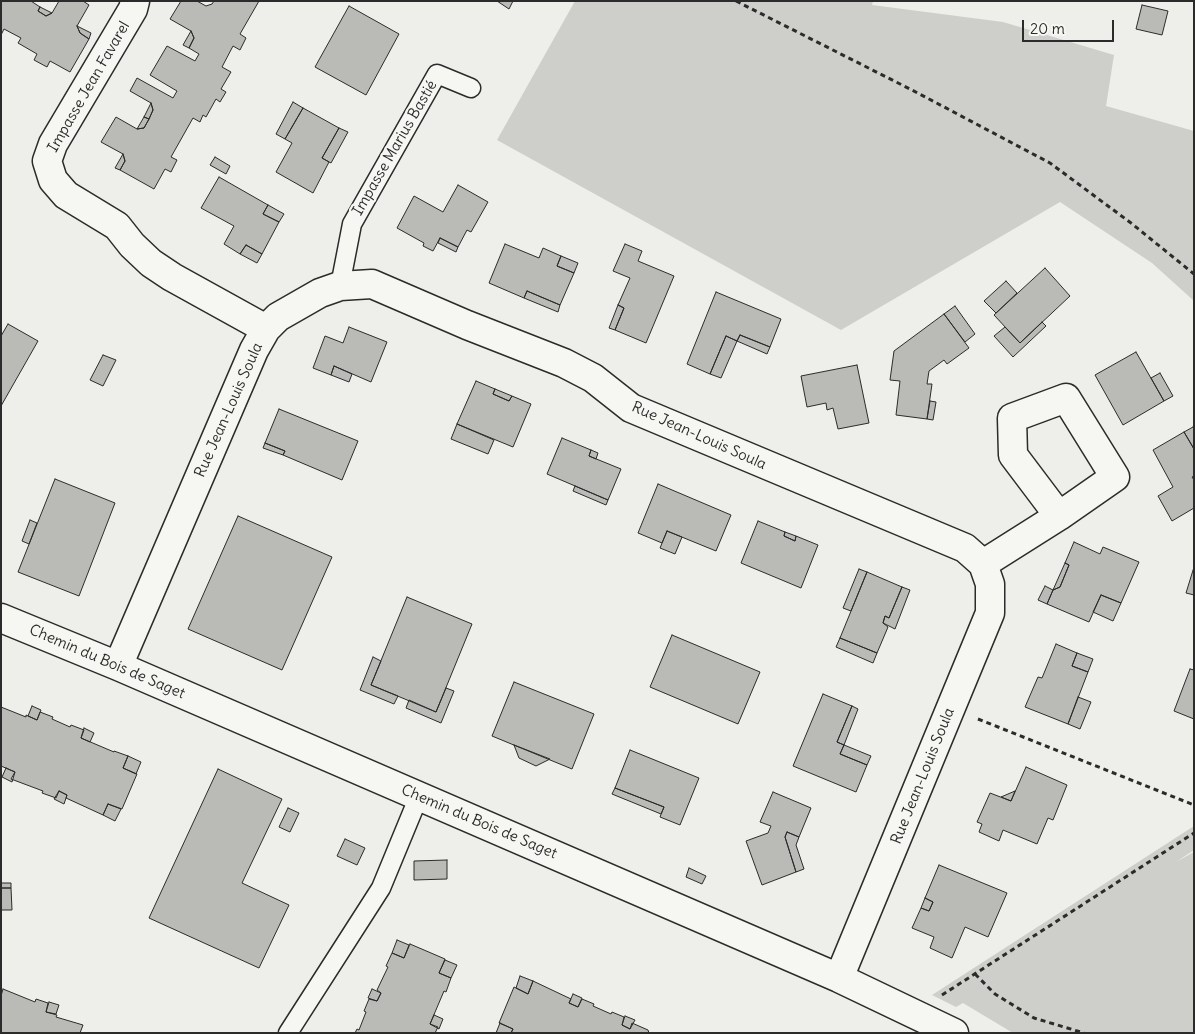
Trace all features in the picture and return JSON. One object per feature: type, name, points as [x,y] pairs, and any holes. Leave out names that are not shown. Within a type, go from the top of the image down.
[{"type":"street","name":"Impasse Jean Favarel","points":[[135,1],[133,9],[53,144],[47,161],[53,180],[66,195],[117,226],[132,245],[151,263],[172,277],[266,329]]},
{"type":"street","name":"Rue Jean-Louis Soula","points":[[118,666],[254,350],[266,329],[278,317],[320,293],[340,286],[372,284],[467,325],[564,363],[593,378],[631,408],[965,548],[983,564],[990,584],[990,613],[839,978]]},
{"type":"street","points":[[983,564],[1059,516]]},
{"type":"street","name":"Chemin du Bois de Saget","points":[[1,618],[118,666],[839,978],[954,1033]]},
{"type":"lane","name":"Impasse Marius Bastié","points":[[340,286],[352,224],[437,74],[471,88]]},
{"type":"lane","points":[[288,1033],[381,888],[419,796]]},
{"type":"path","points":[[736,1],[912,90],[1050,163],[1131,223],[1194,274]]},
{"type":"path","points":[[952,708],[1194,804]]},
{"type":"path","points":[[910,1011],[942,995],[1194,833]]},
{"type":"path","points":[[975,974],[995,994],[1034,1018],[1084,1033]]},
{"type":"shaded area","points":[[575,1],[873,1],[872,5],[1003,22],[1114,55],[1106,106],[1194,131],[1194,301],[1152,263],[1060,202],[841,330],[497,140]]},
{"type":"shaded area","points":[[1194,826],[1194,850],[1176,862],[1194,852],[1194,1033],[1013,1033],[963,1003],[956,1007],[932,995]]},
{"type":"building","points":[[1,1],[31,1],[40,7],[38,11],[46,16],[52,13],[59,1],[83,1],[89,5],[77,26],[80,33],[89,39],[70,72],[50,61],[47,67],[34,60],[37,54],[18,43],[21,38],[4,29],[1,35]]},
{"type":"building","points":[[181,1],[197,1],[206,6],[214,1],[259,1],[240,34],[246,38],[240,50],[233,46],[222,67],[231,72],[221,89],[226,92],[220,102],[216,99],[206,117],[203,115],[200,122],[193,118],[171,157],[177,160],[171,172],[165,169],[154,189],[120,170],[125,161],[123,154],[101,142],[116,117],[137,129],[144,128],[153,110],[151,103],[130,91],[137,78],[173,98],[177,91],[150,75],[167,46],[195,61],[199,54],[189,48],[194,38],[191,31],[170,19]]},
{"type":"building","points":[[497,1],[513,1],[509,9]]},
{"type":"building","points":[[1142,5],[1168,11],[1162,35],[1136,29]]},
{"type":"building","points":[[349,6],[399,34],[366,95],[315,67]]},
{"type":"building","points":[[40,7],[52,13],[46,16],[38,11]]},
{"type":"building","points":[[77,26],[91,33],[89,39],[80,33]]},
{"type":"building","points":[[191,31],[194,38],[189,48],[183,45]]},
{"type":"building","points":[[293,102],[303,108],[285,139],[276,134]]},
{"type":"building","points":[[151,103],[153,110],[149,119],[144,117]]},
{"type":"building","points":[[303,108],[339,128],[322,158],[329,162],[313,193],[276,172],[292,143],[285,139]]},
{"type":"building","points":[[144,117],[149,119],[144,128],[137,129]]},
{"type":"building","points":[[339,128],[348,132],[331,163],[322,158]]},
{"type":"building","points":[[123,154],[125,161],[120,170],[115,168]]},
{"type":"building","points":[[215,157],[230,166],[226,174],[210,165]]},
{"type":"building","points":[[219,177],[268,205],[263,214],[279,222],[262,254],[246,245],[240,254],[224,244],[234,226],[201,208]]},
{"type":"building","points":[[458,185],[488,202],[471,232],[467,230],[458,247],[440,238],[433,251],[423,246],[424,243],[397,228],[414,196],[443,212]]},
{"type":"building","points":[[268,205],[284,214],[279,222],[263,214]]},
{"type":"building","points":[[440,238],[458,247],[456,252],[438,243]]},
{"type":"building","points":[[505,244],[539,258],[543,248],[561,256],[557,266],[574,273],[560,305],[527,291],[524,298],[489,283]]},
{"type":"building","points":[[625,244],[642,251],[638,261],[674,276],[646,343],[615,330],[624,308],[618,305],[630,278],[613,271]]},
{"type":"building","points":[[246,245],[262,254],[257,263],[240,254]]},
{"type":"building","points":[[561,256],[578,263],[574,273],[557,266]]},
{"type":"building","points":[[1045,268],[1070,296],[1020,343],[994,315]]},
{"type":"building","points":[[1006,281],[1017,293],[996,313],[984,301]]},
{"type":"building","points":[[527,291],[560,305],[558,312],[524,298]]},
{"type":"building","points":[[716,292],[781,319],[770,347],[740,335],[737,341],[726,336],[710,374],[687,364]]},
{"type":"building","points":[[618,305],[624,308],[615,330],[609,328]]},
{"type":"building","points":[[955,306],[975,334],[965,342],[944,314]]},
{"type":"building","points":[[944,314],[969,348],[947,364],[944,360],[929,371],[927,384],[932,384],[927,419],[896,415],[900,381],[890,380],[894,351]]},
{"type":"building","points":[[1042,322],[1046,326],[1013,357],[994,336],[1005,327],[1020,343]]},
{"type":"building","points":[[8,324],[38,341],[1,406],[1,336]]},
{"type":"building","points":[[349,327],[387,342],[371,382],[334,366],[331,375],[313,368],[325,336],[343,343]]},
{"type":"building","points":[[740,335],[770,347],[767,354],[737,341]]},
{"type":"building","points":[[726,336],[737,341],[721,378],[710,374]]},
{"type":"building","points":[[1136,352],[1164,401],[1123,425],[1095,375]]},
{"type":"building","points":[[103,355],[116,360],[103,386],[90,380]]},
{"type":"building","points":[[857,365],[869,423],[838,429],[833,408],[827,410],[826,403],[807,407],[801,376]]},
{"type":"building","points":[[334,366],[352,374],[349,382],[331,375]]},
{"type":"building","points":[[1160,373],[1173,396],[1164,401],[1151,378]]},
{"type":"building","points":[[476,381],[495,389],[493,394],[509,401],[512,396],[531,404],[513,447],[457,424]]},
{"type":"building","points":[[495,389],[512,396],[509,401],[493,394]]},
{"type":"building","points":[[930,401],[936,402],[933,420],[927,419]]},
{"type":"building","points":[[279,409],[358,441],[342,480],[283,455],[285,451],[265,443]]},
{"type":"building","points":[[457,424],[494,440],[488,454],[451,439]]},
{"type":"building","points":[[1194,428],[1194,449],[1184,432]]},
{"type":"building","points":[[1184,432],[1194,449],[1194,476],[1192,477],[1194,480],[1194,508],[1172,521],[1158,496],[1173,487],[1153,450]]},
{"type":"building","points":[[562,438],[591,450],[589,456],[621,469],[608,500],[547,474]]},
{"type":"building","points":[[265,443],[285,451],[283,455],[263,448]]},
{"type":"building","points":[[591,450],[598,453],[596,459],[589,456]]},
{"type":"building","points":[[55,479],[115,503],[79,596],[18,572]]},
{"type":"building","points":[[658,484],[731,515],[716,551],[667,531],[662,543],[638,533]]},
{"type":"building","points":[[575,486],[608,500],[606,505],[573,491]]},
{"type":"building","points":[[238,516],[332,557],[282,670],[188,629]]},
{"type":"building","points":[[30,520],[37,523],[29,544],[22,541]]},
{"type":"building","points":[[758,521],[785,532],[784,536],[795,541],[796,536],[818,545],[801,588],[741,563]]},
{"type":"building","points":[[667,531],[682,537],[675,554],[660,548]]},
{"type":"building","points":[[785,532],[796,536],[795,541],[784,536]]},
{"type":"building","points":[[1074,542],[1100,554],[1103,547],[1139,562],[1121,603],[1101,595],[1089,622],[1047,604],[1053,590],[1060,587],[1069,565],[1065,563]]},
{"type":"building","points":[[1065,563],[1069,565],[1060,587],[1053,590]]},
{"type":"building","points":[[1194,567],[1194,595],[1186,593]]},
{"type":"building","points":[[859,569],[867,572],[851,611],[843,608]]},
{"type":"building","points":[[867,572],[902,587],[889,618],[885,616],[883,623],[888,627],[877,653],[840,638]]},
{"type":"building","points":[[1045,586],[1053,590],[1047,604],[1038,600]]},
{"type":"building","points":[[902,587],[910,590],[895,629],[883,623],[885,616],[889,618]]},
{"type":"building","points":[[1101,595],[1121,603],[1113,621],[1093,612]]},
{"type":"building","points":[[407,597],[472,624],[436,712],[371,685]]},
{"type":"building","points":[[672,635],[760,672],[738,724],[650,687]]},
{"type":"building","points":[[840,638],[877,653],[873,663],[836,647]]},
{"type":"building","points":[[1056,644],[1077,653],[1072,666],[1088,672],[1068,724],[1025,707],[1038,677],[1042,678]]},
{"type":"building","points":[[1077,653],[1093,659],[1088,672],[1072,666]]},
{"type":"building","points":[[373,657],[381,661],[371,685],[398,696],[394,704],[360,690]]},
{"type":"building","points":[[1190,669],[1194,670],[1194,719],[1174,711]]},
{"type":"building","points":[[514,682],[594,714],[572,769],[492,736]]},
{"type":"building","points":[[446,688],[454,691],[441,723],[406,708],[409,700],[436,712]]},
{"type":"building","points":[[823,694],[852,706],[837,742],[844,745],[840,754],[867,765],[856,792],[793,766]]},
{"type":"building","points":[[1078,697],[1091,702],[1080,729],[1068,724]]},
{"type":"building","points":[[32,706],[41,710],[37,720],[28,716]]},
{"type":"building","points":[[852,706],[858,709],[844,745],[837,742]]},
{"type":"building","points":[[1,707],[37,720],[40,712],[53,717],[52,719],[70,727],[71,725],[84,730],[81,738],[128,756],[123,768],[137,774],[122,809],[108,804],[103,815],[66,798],[67,795],[59,791],[56,798],[11,779],[15,772],[1,766]]},
{"type":"building","points":[[84,728],[94,733],[90,742],[81,738]]},
{"type":"building","points":[[514,745],[550,759],[536,766],[519,758]]},
{"type":"building","points":[[844,745],[871,756],[867,765],[840,754]]},
{"type":"building","points":[[630,750],[699,778],[680,825],[660,817],[664,807],[615,788]]},
{"type":"building","points":[[128,756],[141,762],[136,774],[123,768]]},
{"type":"building","points":[[1026,767],[1067,785],[1053,820],[1048,818],[1037,844],[1003,830],[999,841],[979,832],[982,824],[977,822],[990,793],[1011,801]]},
{"type":"building","points":[[6,768],[15,772],[12,782],[2,777]]},
{"type":"building","points":[[218,769],[282,799],[242,883],[289,905],[259,968],[149,918]]},
{"type":"building","points":[[615,788],[664,807],[661,814],[612,794]]},
{"type":"building","points":[[59,791],[67,795],[64,804],[54,799]]},
{"type":"building","points":[[1015,791],[1011,801],[1001,797]]},
{"type":"building","points":[[773,792],[811,808],[799,837],[787,832],[785,837],[796,872],[762,885],[746,841],[768,833],[771,826],[760,822]]},
{"type":"building","points":[[108,804],[121,809],[115,821],[103,815]]},
{"type":"building","points":[[288,808],[299,813],[290,832],[279,827]]},
{"type":"building","points":[[787,832],[799,837],[796,845],[804,869],[796,872],[785,837]]},
{"type":"building","points":[[345,839],[365,848],[357,865],[337,856]]},
{"type":"building","points":[[447,860],[447,879],[414,880],[414,861]]},
{"type":"building","points":[[939,865],[1007,893],[988,937],[965,927],[952,958],[930,948],[934,937],[912,928],[921,908],[929,911],[933,902],[925,898]]},
{"type":"building","points":[[689,868],[706,876],[702,884],[686,877]]},
{"type":"building","points":[[1,883],[11,883],[11,888],[1,888]]},
{"type":"building","points":[[1,888],[11,888],[12,910],[1,910]]},
{"type":"building","points":[[925,898],[933,902],[929,911],[921,908]]},
{"type":"building","points":[[397,940],[409,945],[404,958],[392,953]]},
{"type":"building","points":[[410,944],[445,959],[439,973],[451,978],[430,1024],[438,1027],[435,1033],[355,1033],[357,1029],[359,1030],[369,999],[377,1001],[381,993],[377,990],[388,967],[386,966],[392,953],[404,958]]},
{"type":"building","points":[[445,960],[457,965],[451,978],[439,973]]},
{"type":"building","points":[[520,976],[533,981],[528,994],[516,988]]},
{"type":"building","points":[[533,981],[571,999],[569,1003],[578,1007],[582,999],[611,1014],[612,1012],[624,1017],[622,1025],[630,1029],[632,1023],[648,1030],[649,1033],[511,1033],[513,1029],[499,1023],[514,987],[528,994]]},
{"type":"building","points":[[3,989],[35,1002],[36,999],[48,1003],[46,1012],[83,1025],[80,1033],[1,1033],[1,996]]},
{"type":"building","points":[[372,989],[381,993],[377,1001],[368,998]]},
{"type":"building","points":[[573,994],[582,998],[578,1007],[569,1003]]},
{"type":"building","points":[[49,1002],[59,1005],[56,1014],[46,1012]]},
{"type":"building","points":[[434,1015],[443,1019],[439,1029],[430,1024]]},
{"type":"building","points":[[625,1016],[635,1020],[630,1029],[622,1025]]},
{"type":"building","points":[[500,1023],[513,1029],[511,1033],[496,1033]]}]
